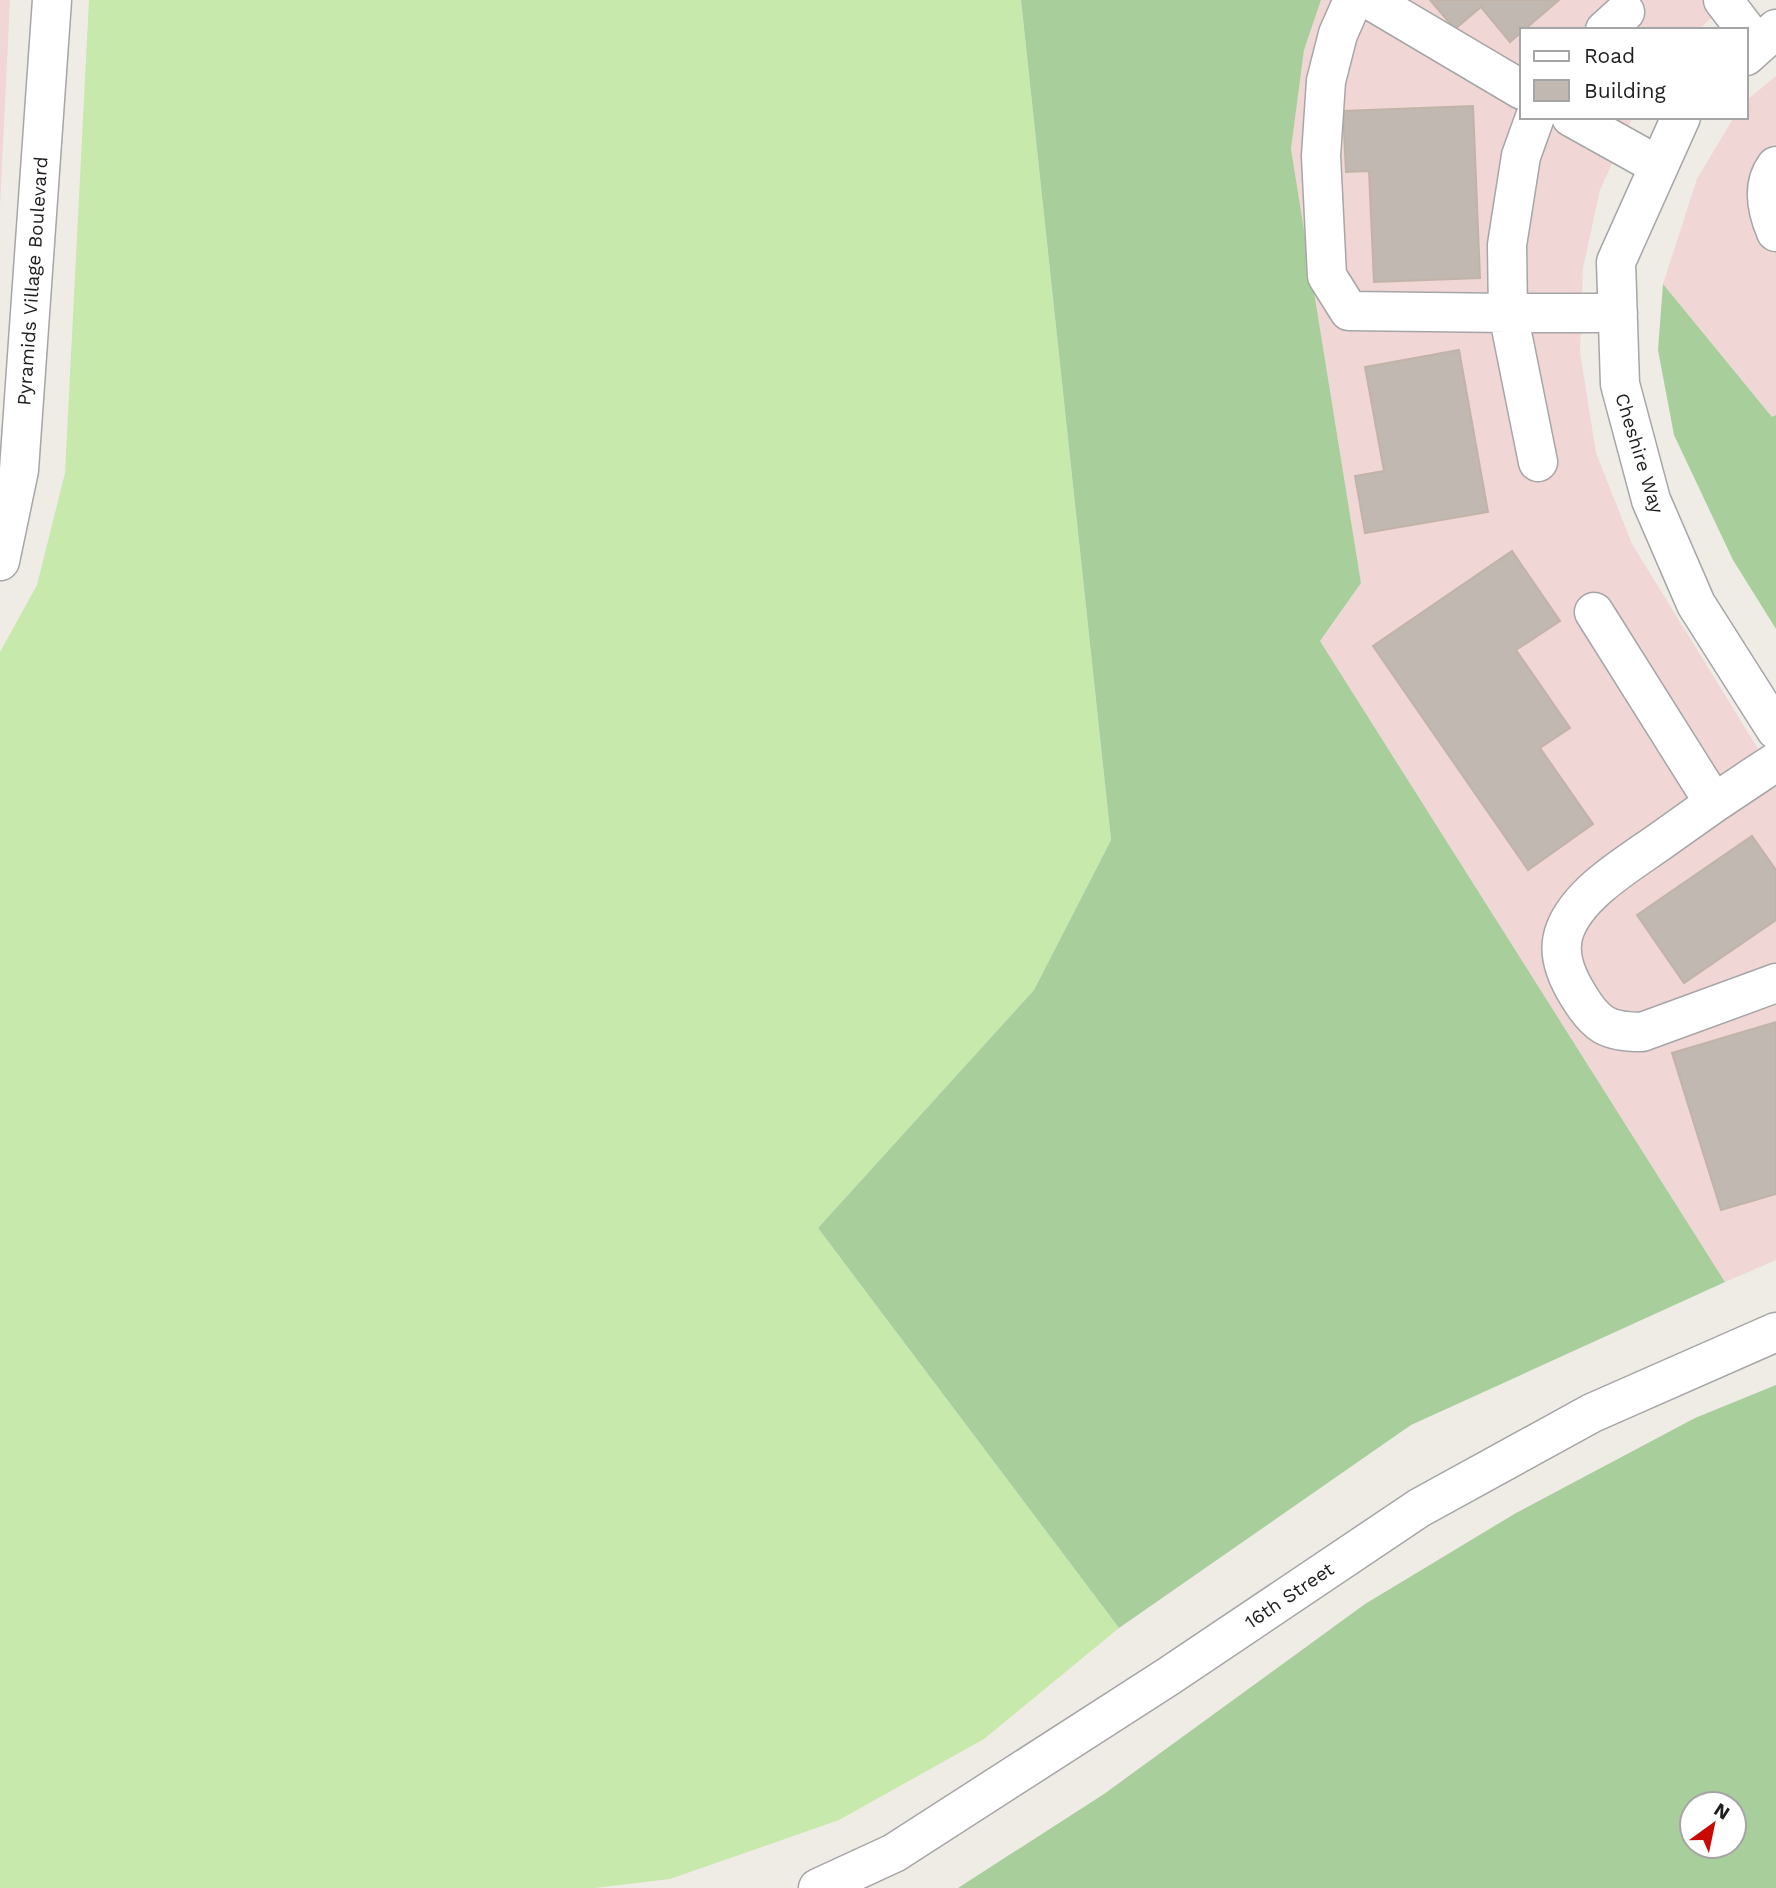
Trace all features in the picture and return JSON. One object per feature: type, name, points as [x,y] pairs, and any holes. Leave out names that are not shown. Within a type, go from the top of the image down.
[{"type":"street","name":"Pyramids Village Boulevard","points":[[0,561],[19,470],[52,0]]},
{"type":"street","points":[[1353,0],[1338,34],[1326,81],[1321,156],[1327,276],[1349,311],[1618,313]]},
{"type":"street","points":[[1370,0],[1520,89]]},
{"type":"street","points":[[1723,0],[1747,28]]},
{"type":"street","points":[[1534,119],[1521,156],[1507,245],[1508,313],[1538,462]]},
{"type":"street","points":[[1575,119],[1659,166]]},
{"type":"street","name":"Cheshire Way","points":[[1680,119],[1616,262],[1620,384],[1651,500],[1696,604],[1776,730]]},
{"type":"street","points":[[1776,166],[1766,194],[1776,232]]},
{"type":"street","points":[[1594,612],[1714,803]]},
{"type":"street","points":[[1776,762],[1608,878],[1579,906],[1564,931],[1562,955],[1565,974],[1588,1011],[1604,1026],[1620,1032],[1642,1032],[1776,983]]},
{"type":"street","name":"16th Street","points":[[818,1888],[894,1853],[1169,1676],[1419,1508],[1592,1413],[1776,1332]]},
{"type":"shaded area","points":[[0,0],[10,0],[0,206]]},
{"type":"shaded area","points":[[1321,0],[1731,0],[1700,28],[1520,28],[1520,119],[1632,119],[1600,190],[1583,268],[1580,352],[1596,453],[1632,544],[1776,778],[1776,1260],[1725,1282],[1320,641],[1361,583],[1291,149],[1304,50]]},
{"type":"shaded area","points":[[1776,76],[1776,415],[1773,418],[1663,284],[1697,179],[1733,119],[1748,119],[1748,99]]},
{"type":"green space","points":[[89,0],[1021,0],[1111,840],[1034,990],[818,1228],[1119,1628],[984,1739],[839,1820],[670,1879],[595,1888],[0,1888],[0,652],[37,585],[65,473]]},
{"type":"green space","points":[[1021,0],[1321,0],[1304,50],[1291,149],[1361,583],[1320,641],[1725,1282],[1411,1425],[1119,1628],[818,1228],[1034,990],[1111,840]]},
{"type":"green space","points":[[1663,284],[1772,417],[1776,415],[1776,629],[1733,560],[1674,435],[1658,350]]},
{"type":"green space","points":[[1776,1385],[1776,1888],[958,1888],[1104,1794],[1365,1604],[1516,1513],[1695,1418]]},
{"type":"building","points":[[1430,0],[1559,0],[1526,28],[1520,28],[1520,33],[1510,42],[1481,7],[1455,29]]},
{"type":"building","points":[[1473,106],[1480,278],[1374,282],[1369,171],[1346,172],[1343,111]]},
{"type":"building","points":[[1459,350],[1488,512],[1365,533],[1355,476],[1384,471],[1365,367]]},
{"type":"building","points":[[1512,551],[1560,621],[1516,650],[1570,728],[1540,748],[1593,824],[1528,870],[1373,646]]},
{"type":"building","points":[[1752,836],[1776,870],[1776,920],[1684,983],[1637,915]]},
{"type":"building","points":[[1776,1022],[1776,1194],[1721,1210],[1672,1053]]}]
